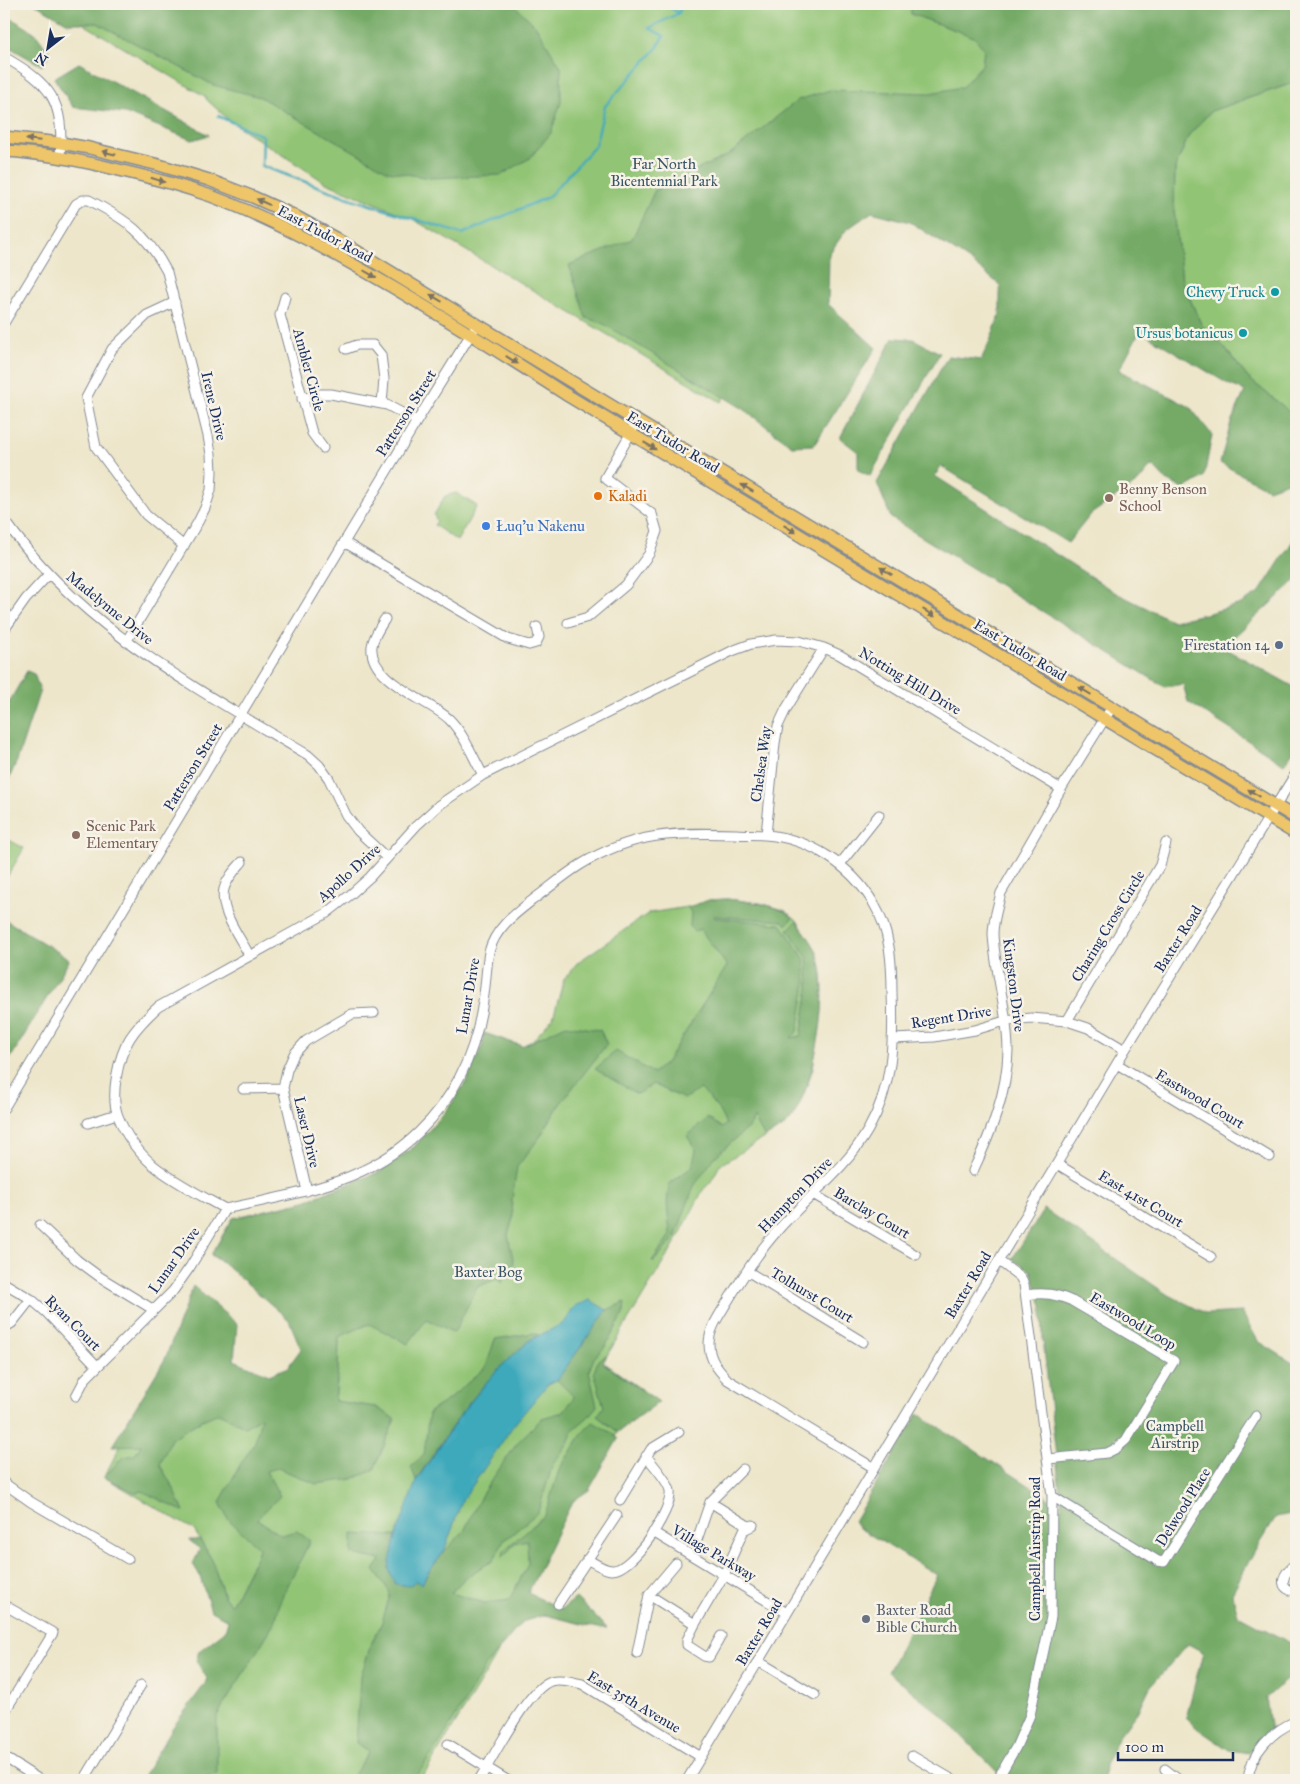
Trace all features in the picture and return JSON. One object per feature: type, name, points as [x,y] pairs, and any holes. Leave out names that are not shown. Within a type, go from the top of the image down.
[{"type":"main road","name":"East Tudor Road","points":[[4,137],[89,148],[159,165],[209,180],[293,215],[477,323],[1296,818]]},
{"type":"main road","name":"East Tudor Road","points":[[4,151],[60,156],[163,181],[210,196],[262,217],[340,256],[471,334],[630,434],[1296,834]]},
{"type":"street","points":[[4,57],[42,82],[54,99],[60,117],[60,156]]},
{"type":"street","name":"Irene Drive","points":[[4,323],[76,204],[82,200],[90,200],[129,223],[145,238],[158,255],[167,272],[208,436],[212,472],[211,490],[206,508],[126,642]]},
{"type":"street","name":"Ambler Circle","points":[[285,297],[280,315],[312,433],[323,448]]},
{"type":"street","points":[[176,302],[147,315],[112,349],[86,398],[96,447],[146,514],[184,546]]},
{"type":"street","name":"Patterson Street","points":[[4,1108],[477,323]]},
{"type":"street","points":[[346,348],[357,345],[373,345],[381,355],[384,379],[382,404]]},
{"type":"street","points":[[302,399],[320,394],[332,394],[382,404],[417,421]]},
{"type":"street","points":[[568,623],[588,617],[626,586],[649,554],[658,531],[652,514],[605,478],[638,422]]},
{"type":"street","name":"Madelynne Drive","points":[[4,519],[49,574],[72,597],[126,642],[308,755],[319,765],[337,794],[346,815],[358,831],[387,858]]},
{"type":"street","points":[[344,542],[508,639],[529,645],[536,643],[539,638],[537,627]]},
{"type":"street","points":[[4,630],[26,599],[49,574]]},
{"type":"street","points":[[385,619],[372,645],[372,655],[382,673],[396,686],[441,712],[451,721],[483,775]]},
{"type":"street","name":"Notting Hill Drive","points":[[732,651],[752,644],[776,640],[798,641],[824,648],[840,655],[1061,789]]},
{"type":"street","name":"Chelsea Way","points":[[766,835],[778,726],[786,709],[824,648]]},
{"type":"street","name":"Apollo Drive","points":[[225,1209],[154,1166],[141,1153],[127,1134],[117,1114],[115,1093],[121,1055],[129,1039],[144,1020],[158,1007],[327,913],[350,895],[416,826],[439,805],[483,775],[732,651]]},
{"type":"street","name":"Kingston Drive","points":[[974,1171],[988,1140],[999,1107],[1008,1050],[993,932],[1001,893],[1061,789],[1112,708]]},
{"type":"street","points":[[1276,806],[1296,773]]},
{"type":"street","name":"Baxter Road","points":[[687,1780],[1125,1050],[1276,806]]},
{"type":"street","points":[[840,864],[879,815]]},
{"type":"street","name":"Lunar Drive","points":[[76,1396],[84,1379],[173,1291],[190,1267],[225,1209],[306,1191],[338,1182],[367,1170],[392,1154],[416,1135],[436,1114],[453,1090],[464,1069],[473,1045],[480,1019],[490,949],[499,931],[510,918],[576,867],[605,851],[633,840],[678,833],[766,835],[795,840],[817,850],[840,864]]},
{"type":"street","name":"Charing Cross Circle","points":[[1067,1021],[1160,865],[1166,843]]},
{"type":"street","points":[[242,862],[230,876],[224,887],[223,898],[227,914],[249,955]]},
{"type":"street","name":"Hampton Drive","points":[[840,864],[856,879],[874,905],[887,935],[892,964],[894,1040],[890,1071],[881,1101],[870,1126],[857,1148],[841,1168],[778,1230],[746,1271],[714,1325],[709,1348],[711,1359],[728,1380],[874,1468]]},
{"type":"street","name":"Laser Drive","points":[[306,1191],[283,1088],[286,1070],[294,1054],[306,1041],[352,1014],[374,1013]]},
{"type":"street","name":"Regent Drive","points":[[894,1040],[934,1037],[1031,1018],[1067,1021],[1088,1028],[1125,1050]]},
{"type":"street","name":"Eastwood Court","points":[[1117,1064],[1270,1157]]},
{"type":"street","points":[[243,1088],[283,1088]]},
{"type":"street","points":[[88,1123],[117,1114]]},
{"type":"street","name":"East 41st Court","points":[[1057,1164],[1211,1257]]},
{"type":"street","name":"Barclay Court","points":[[813,1194],[916,1255]]},
{"type":"street","points":[[40,1225],[77,1260],[100,1277],[154,1310]]},
{"type":"street","name":"Campbell Airstrip Road","points":[[997,1780],[1016,1747],[1030,1715],[1051,1617],[1052,1496],[1024,1284],[1020,1277],[999,1261]]},
{"type":"street","name":"Tolhurst Court","points":[[746,1271],[863,1342]]},
{"type":"street","name":"Ryan Court","points":[[4,1283],[31,1299],[46,1312],[97,1366]]},
{"type":"street","name":"Eastwood Loop","points":[[1026,1294],[1045,1292],[1059,1295],[1174,1361],[1126,1440],[1117,1448],[1107,1452],[1048,1459]]},
{"type":"street","points":[[4,1328],[12,1323],[31,1299]]},
{"type":"street","name":"Delwood Place","points":[[1052,1496],[1158,1561],[1164,1562],[1256,1416]]},
{"type":"street","points":[[620,1500],[651,1449],[679,1432]]},
{"type":"street","name":"Village Parkway","points":[[587,1560],[611,1570],[621,1568],[631,1561],[666,1511],[670,1498],[670,1489],[646,1456]]},
{"type":"street","points":[[697,1540],[710,1502],[743,1469]]},
{"type":"street","points":[[4,1483],[31,1502],[128,1559]]},
{"type":"street","points":[[710,1502],[751,1526],[744,1530],[724,1574],[694,1624],[687,1640],[687,1645],[704,1656],[709,1657],[721,1636]]},
{"type":"street","points":[[558,1604],[617,1515]]},
{"type":"street","name":"Village Parkway","points":[[653,1532],[787,1613]]},
{"type":"street","points":[[637,1653],[649,1596],[676,1563]]},
{"type":"street","points":[[1296,1564],[1290,1567],[1285,1574],[1283,1582],[1284,1586],[1290,1591],[1296,1591]]},
{"type":"street","points":[[649,1596],[694,1624]]},
{"type":"street","points":[[4,1605],[53,1633],[4,1713]]},
{"type":"street","points":[[758,1661],[815,1695]]},
{"type":"street","name":"East 35th Avenue","points":[[486,1768],[526,1703],[537,1690],[551,1681],[565,1680],[582,1684],[701,1757]]},
{"type":"street","points":[[84,1780],[141,1685]]},
{"type":"street","points":[[1248,1780],[1256,1755],[1270,1737],[1296,1721]]},
{"type":"street","points":[[448,1744],[507,1780]]},
{"type":"street","points":[[912,1756],[953,1780]]},
{"type":"street","points":[[4,1758],[40,1780]]},
{"type":"street","points":[[479,1780],[486,1768]]},
{"type":"street","points":[[1165,1769],[1179,1780]]},
{"type":"green space","points":[[35,4],[513,4],[535,25],[561,67],[561,102],[551,133],[530,158],[501,175],[430,178],[388,171],[260,97],[213,85],[97,23],[68,23]]},
{"type":"green space","name":"Far North Bicentennial Park","points":[[50,4],[1296,4],[1296,65],[857,180],[721,402],[411,218],[326,183],[230,121],[206,97]]},
{"type":"green space","points":[[911,4],[1296,4],[1296,82],[1211,111],[1189,135],[1175,168],[1174,210],[1182,281],[1201,324],[1224,347],[1248,378],[1296,419],[1296,479],[1268,489],[1220,463],[1231,422],[1245,391],[1228,384],[1140,331],[1119,370],[1190,407],[1212,435],[1204,477],[1184,489],[1166,480],[1152,465],[1138,482],[1091,514],[1068,543],[941,466],[935,476],[1116,593],[1173,621],[1241,604],[1259,593],[1296,536],[1296,580],[1223,647],[1296,688],[1296,748],[1284,764],[1188,702],[1183,684],[1165,687],[891,518],[877,483],[948,356],[981,360],[1000,313],[1000,285],[970,261],[910,222],[872,212],[846,230],[829,254],[828,304],[876,348],[814,445],[792,446],[742,408],[602,323],[586,318],[569,265],[632,239],[655,190],[730,154],[798,100],[830,90],[930,93],[962,87],[982,65],[984,49],[974,37],[911,14]]},
{"type":"green space","points":[[4,14],[34,32],[50,53],[42,66],[4,44]]},
{"type":"green space","points":[[79,63],[209,135],[192,140],[125,113],[73,107],[54,78]]},
{"type":"green space","points":[[1296,82],[1296,419],[1248,378],[1224,347],[1201,324],[1182,281],[1174,210],[1175,168],[1189,135],[1211,111]]},
{"type":"green space","points":[[893,338],[913,339],[940,353],[870,476],[858,470],[858,452],[840,438]]},
{"type":"green space","points":[[456,493],[477,506],[457,541],[434,525],[437,521],[434,515],[445,496]]},
{"type":"green space","points":[[27,671],[34,674],[40,690],[17,761],[7,783],[4,783],[4,711]]},
{"type":"green space","points":[[9,840],[24,848],[4,880],[4,844]]},
{"type":"green space","name":"Baxter Bog","points":[[727,899],[760,903],[784,910],[796,919],[816,950],[822,986],[820,1025],[813,1068],[805,1091],[788,1123],[720,1165],[710,1183],[703,1190],[677,1240],[603,1362],[659,1402],[619,1430],[569,1508],[523,1588],[518,1607],[497,1655],[421,1780],[144,1780],[215,1668],[252,1564],[231,1605],[224,1597],[212,1560],[194,1530],[104,1477],[127,1433],[183,1343],[329,1417],[342,1402],[335,1401],[339,1341],[211,1255],[233,1218],[305,1201],[379,1172],[414,1147],[448,1109],[466,1082],[482,1047],[484,1033],[522,1046],[532,1041],[553,1018],[564,979],[578,962],[649,913],[694,906],[709,900]]},
{"type":"green space","points":[[727,899],[770,906],[793,917],[786,925],[783,921],[714,916],[716,919],[781,924],[804,958],[806,984],[798,1031],[791,1038],[801,1036],[809,988],[807,957],[788,929],[797,921],[816,950],[821,967],[823,988],[819,1037],[814,1062],[799,1106],[790,1121],[765,1138],[754,1118],[751,1125],[715,1157],[694,1186],[675,1238],[652,1261],[670,1235],[667,1203],[669,1184],[692,1167],[696,1150],[687,1136],[708,1118],[722,1128],[726,1124],[718,1109],[701,1089],[684,1099],[653,1084],[637,1094],[595,1069],[616,1051],[653,1073],[666,1063],[727,966],[700,929],[694,932],[690,926],[691,913],[688,907],[709,900]]},
{"type":"green space","points":[[4,919],[68,958],[69,961],[4,1069],[4,1039],[7,1033],[4,1028]]},
{"type":"green space","points":[[566,1025],[600,1030],[607,1044],[560,1104],[540,1137],[517,1167],[512,1200],[513,1218],[508,1235],[514,1263],[501,1283],[497,1279],[477,1287],[454,1333],[427,1319],[408,1344],[369,1324],[339,1337],[335,1401],[376,1407],[395,1419],[374,1470],[353,1479],[316,1484],[278,1468],[266,1471],[280,1496],[257,1519],[281,1535],[297,1531],[310,1541],[281,1599],[275,1622],[217,1716],[217,1774],[191,1780],[141,1780],[173,1727],[208,1680],[196,1661],[199,1651],[225,1631],[228,1620],[211,1611],[199,1574],[193,1564],[200,1549],[189,1540],[200,1540],[212,1560],[224,1597],[231,1605],[259,1548],[227,1518],[220,1502],[255,1442],[261,1417],[245,1427],[219,1413],[200,1421],[171,1439],[160,1465],[174,1489],[184,1512],[142,1491],[136,1493],[104,1477],[123,1457],[135,1455],[141,1445],[112,1446],[165,1359],[193,1286],[237,1324],[234,1360],[269,1375],[288,1367],[301,1349],[289,1320],[220,1260],[211,1255],[233,1218],[305,1201],[379,1172],[414,1147],[448,1109],[466,1082],[482,1047],[484,1033],[522,1046]]},
{"type":"green space","name":"Campbell Airstrip","points":[[1044,1209],[1165,1293],[1207,1314],[1242,1312],[1258,1341],[1296,1365],[1296,1513],[1276,1517],[1255,1550],[1232,1593],[1238,1615],[1296,1646],[1296,1667],[1292,1675],[1266,1698],[1271,1732],[1249,1753],[1229,1750],[1198,1729],[1186,1718],[1203,1652],[1188,1644],[1150,1687],[1139,1710],[1120,1734],[1105,1765],[1104,1780],[1004,1780],[939,1713],[888,1672],[937,1575],[859,1528],[854,1521],[918,1414],[1044,1495],[1062,1510],[1043,1340],[1042,1306],[1031,1271],[1012,1259]]},
{"type":"green space","points":[[625,1302],[624,1313],[605,1347],[594,1358],[589,1371],[597,1406],[574,1429],[568,1443],[553,1464],[538,1512],[505,1539],[493,1561],[463,1580],[451,1593],[485,1603],[509,1600],[528,1564],[527,1540],[515,1543],[503,1557],[504,1550],[545,1515],[559,1470],[584,1431],[593,1422],[612,1433],[618,1439],[589,1490],[573,1501],[528,1593],[562,1609],[576,1598],[607,1628],[598,1628],[545,1615],[522,1622],[487,1664],[444,1736],[414,1780],[351,1780],[369,1751],[356,1743],[360,1679],[371,1644],[382,1622],[390,1595],[374,1570],[381,1560],[352,1554],[352,1534],[396,1536],[389,1569],[422,1583],[444,1552],[464,1531],[482,1494],[518,1442],[542,1418],[563,1412],[574,1397],[557,1380],[607,1310]]},
{"type":"green space","points":[[534,1333],[539,1335],[509,1359],[483,1387],[448,1432],[416,1480],[411,1467],[424,1455],[429,1412],[448,1400],[486,1367],[495,1339]]},
{"type":"green space","points":[[607,1355],[603,1363],[659,1402],[618,1432],[597,1416],[604,1407],[594,1372],[598,1360]]},
{"type":"water","points":[[590,1300],[607,1310],[557,1380],[548,1384],[513,1426],[462,1501],[444,1552],[427,1574],[422,1584],[415,1581],[410,1586],[395,1584],[389,1569],[390,1561],[396,1536],[416,1481],[463,1411],[495,1372],[530,1340],[564,1323],[575,1306]]},
{"type":"waterway","points":[[664,4],[679,13],[682,4]]},
{"type":"waterway","points":[[218,116],[263,136],[262,166],[355,200],[462,234],[548,197],[595,146],[605,106],[657,48],[664,36],[649,28],[679,13]]},
{"type":"place","name":"Chevy Truck","points":[[1275,292]]},
{"type":"place","name":"Ursus botanicus","points":[[1243,333]]},
{"type":"place","name":"Kaladi","points":[[598,496]]},
{"type":"place","name":"Benny Benson School","points":[[1109,498]]},
{"type":"place","name":"Łuq’u Nakenu","points":[[486,526]]},
{"type":"place","name":"Firestation 14","points":[[1279,645]]},
{"type":"place","name":"Scenic Park Elementary","points":[[76,835]]},
{"type":"place","name":"Baxter Road Bible Church","points":[[866,1619]]}]
